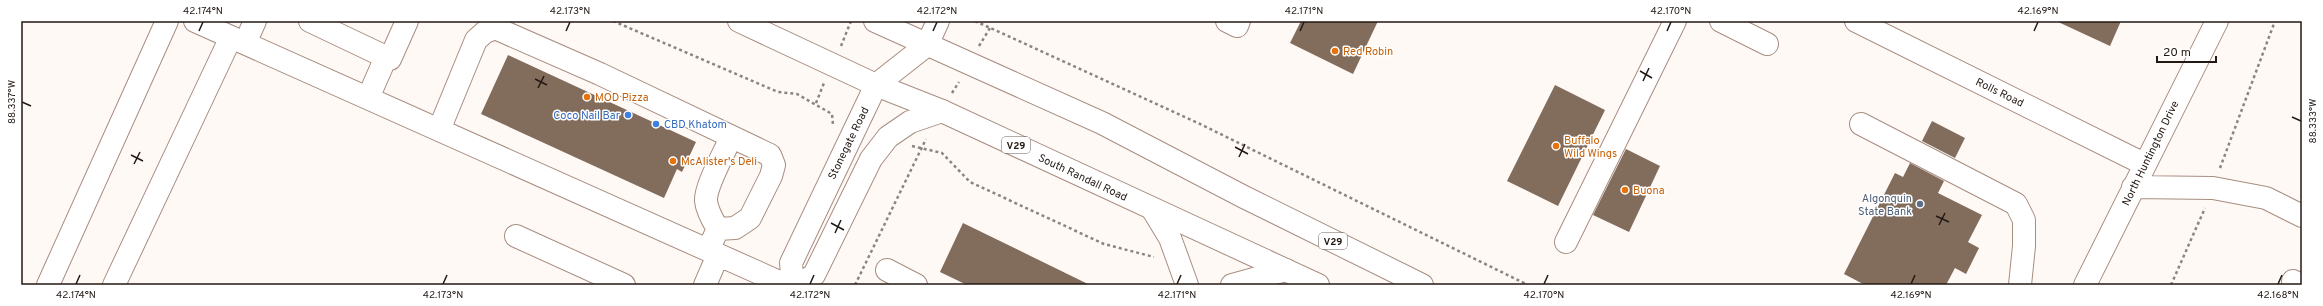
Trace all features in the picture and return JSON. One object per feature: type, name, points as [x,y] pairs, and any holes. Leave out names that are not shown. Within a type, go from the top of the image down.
[{"type":"street","points":[[48,285],[167,21]]},
{"type":"street","points":[[195,21],[786,285]]},
{"type":"street","points":[[114,285],[238,40],[255,21]]},
{"type":"street","points":[[310,21],[390,59],[407,21]]},
{"type":"street","name":"South Randall Road","points":[[738,21],[876,85],[942,111],[1153,210],[1318,285]]},
{"type":"street","name":"V29","points":[[875,21],[1102,123],[1251,201],[1422,285]]},
{"type":"street","name":"Stonegate Road","points":[[793,285],[791,263],[876,85],[927,45],[938,21]]},
{"type":"street","points":[[1227,21],[1237,26],[1239,21]]},
{"type":"street","points":[[1566,242],[1676,21]]},
{"type":"street","points":[[1721,21],[1767,44]]},
{"type":"street","name":"Rolls Road","points":[[1856,21],[2144,164]]},
{"type":"street","name":"North Huntington Drive","points":[[2085,285],[2216,21]]},
{"type":"street","points":[[439,130],[476,40],[485,32],[495,28],[600,74],[770,155],[774,165],[771,176],[750,218],[735,228],[718,229]]},
{"type":"street","points":[[368,98],[386,57]]},
{"type":"street","points":[[798,285],[814,275],[871,159],[888,137],[910,122],[942,111]]},
{"type":"street","points":[[1861,124],[2016,204],[2024,220],[2024,246],[2020,285]]},
{"type":"street","points":[[704,285],[718,229],[710,215],[706,200],[709,188],[731,137]]},
{"type":"street","points":[[2133,187],[2213,188],[2266,198],[2302,216]]},
{"type":"street","points":[[1153,210],[1170,238],[1187,285]]},
{"type":"street","points":[[516,236],[624,285]]},
{"type":"street","points":[[887,270],[916,285]]},
{"type":"street","points":[[1232,285],[1286,270]]},
{"type":"path","points":[[976,21],[1192,120],[1528,285]]},
{"type":"path","points":[[2171,285],[2213,188],[2275,21]]},
{"type":"path","points":[[855,285],[920,150],[990,28]]},
{"type":"path","points":[[920,150],[942,153],[970,182],[1104,244],[1160,259]]},
{"type":"building","name":"Red Robin","points":[[1301,21],[1378,21],[1353,74],[1290,43]]},
{"type":"building","points":[[2056,21],[2121,21],[2110,46]]},
{"type":"building","points":[[508,55],[696,142],[682,172],[677,169],[664,198],[481,114]]},
{"type":"building","name":"Buffalo Wild Wings","points":[[1555,85],[1605,110],[1558,206],[1507,181]]},
{"type":"building","points":[[1932,121],[1965,138],[1955,158],[1922,141]]},
{"type":"building","name":"Buona","points":[[1626,149],[1660,166],[1629,232],[1593,215]]},
{"type":"building","name":"Algonquin State Bank","points":[[1910,163],[1944,181],[1938,193],[1982,215],[1968,242],[1979,248],[1966,274],[1955,268],[1946,285],[1865,285],[1844,274],[1895,173],[1903,177]]},
{"type":"building","points":[[963,223],[1090,285],[967,285],[940,272]]},
{"type":"place","name":"Red Robin","points":[[1335,51]]},
{"type":"place","name":"MOD Pizza","points":[[587,97]]},
{"type":"place","name":"Coco Nail Bar","points":[[628,115]]},
{"type":"place","name":"CBD Khatom","points":[[656,124]]},
{"type":"place","name":"Buffalo Wild Wings","points":[[1556,146]]},
{"type":"place","name":"McAlister's Deli","points":[[673,161]]},
{"type":"place","name":"Buona","points":[[1625,190]]},
{"type":"place","name":"Algonquin State Bank","points":[[1920,204]]}]
